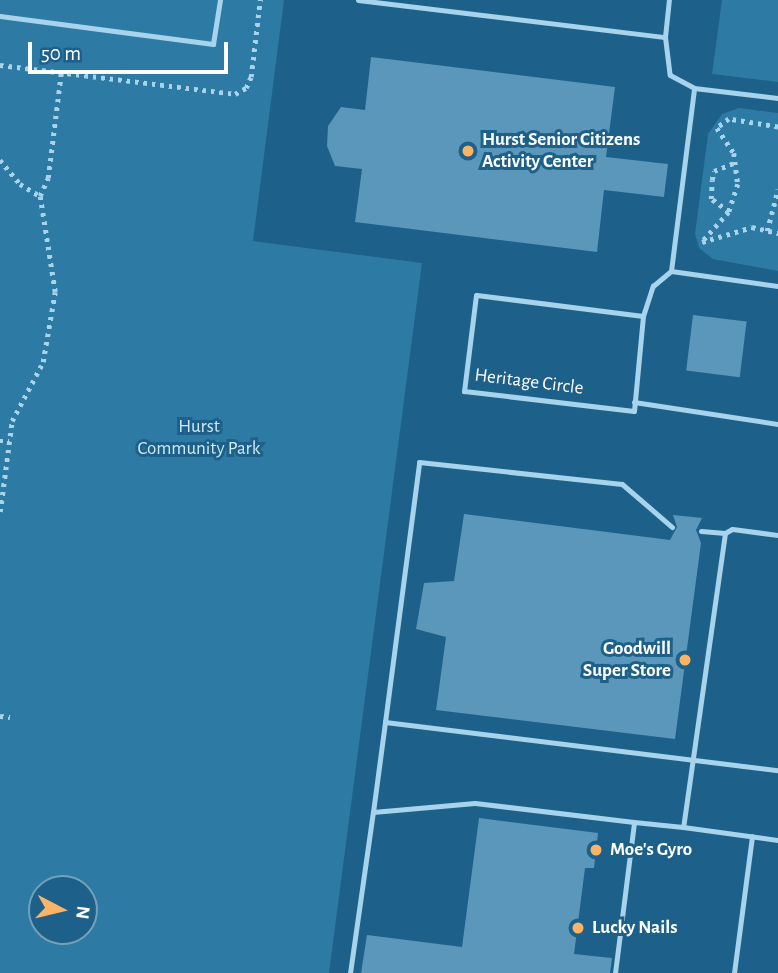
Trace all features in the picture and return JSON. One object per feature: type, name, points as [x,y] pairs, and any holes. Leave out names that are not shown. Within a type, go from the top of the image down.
[{"type":"lane","points":[[0,16],[213,44],[220,0]]},
{"type":"lane","points":[[358,0],[665,37]]},
{"type":"lane","points":[[669,0],[665,37],[670,75],[694,88],[778,98]]},
{"type":"lane","points":[[694,88],[671,271],[653,286],[643,316],[634,402],[778,424]]},
{"type":"lane","points":[[671,271],[778,286]]},
{"type":"lane","name":"Heritage Circle","points":[[634,402],[634,411],[464,391],[476,295],[643,316]]},
{"type":"lane","points":[[350,973],[419,462],[622,484],[672,527]]},
{"type":"lane","points":[[701,531],[725,533],[732,529],[778,535]]},
{"type":"lane","points":[[683,827],[725,533]]},
{"type":"lane","points":[[385,722],[778,771]]},
{"type":"lane","points":[[373,812],[475,803],[778,840]]},
{"type":"lane","points":[[615,973],[634,822]]},
{"type":"lane","points":[[734,973],[752,836]]},
{"type":"path","points":[[0,65],[235,94],[246,88],[251,77],[260,0]]},
{"type":"path","points":[[0,512],[12,421],[43,362],[55,292],[40,196],[48,178],[61,74]]},
{"type":"path","points":[[778,127],[729,119],[717,128],[736,162],[738,184],[729,212],[702,242],[752,227],[778,233]]},
{"type":"path","points":[[0,160],[20,184],[40,196]]},
{"type":"path","points":[[729,212],[711,199],[712,180],[714,171],[736,162]]},
{"type":"path","points":[[767,231],[778,189]]},
{"type":"path","points":[[0,441],[9,441]]},
{"type":"path","points":[[0,716],[10,717]]},
{"type":"green space","name":"Hurst Community Park","points":[[0,0],[284,0],[253,241],[422,263],[329,973],[0,973]]},
{"type":"green space","points":[[722,0],[778,0],[778,82],[712,74]]},
{"type":"green space","points":[[739,108],[778,113],[778,271],[713,259],[699,248],[695,234],[708,134],[722,114]]},
{"type":"building","name":"Hurst Senior Citizens Activity Center","points":[[371,57],[615,87],[606,157],[668,164],[664,197],[604,190],[597,252],[355,222],[362,169],[335,166],[327,146],[328,126],[341,107],[365,110]]},
{"type":"building","points":[[693,315],[747,322],[740,377],[686,371]]},
{"type":"building","points":[[464,514],[670,540],[677,527],[673,515],[702,518],[696,530],[701,543],[675,739],[436,710],[446,637],[416,629],[424,583],[454,581]]},
{"type":"building","points":[[479,818],[598,833],[594,868],[585,868],[574,954],[612,958],[610,973],[361,973],[367,935],[462,947]]},
{"type":"place","name":"Hurst Senior Citizens Activity Center","points":[[468,151]]},
{"type":"place","name":"Goodwill Super Store","points":[[685,660]]},
{"type":"place","name":"Moe's Gyro","points":[[596,850]]},
{"type":"place","name":"Lucky Nails","points":[[578,928]]}]
